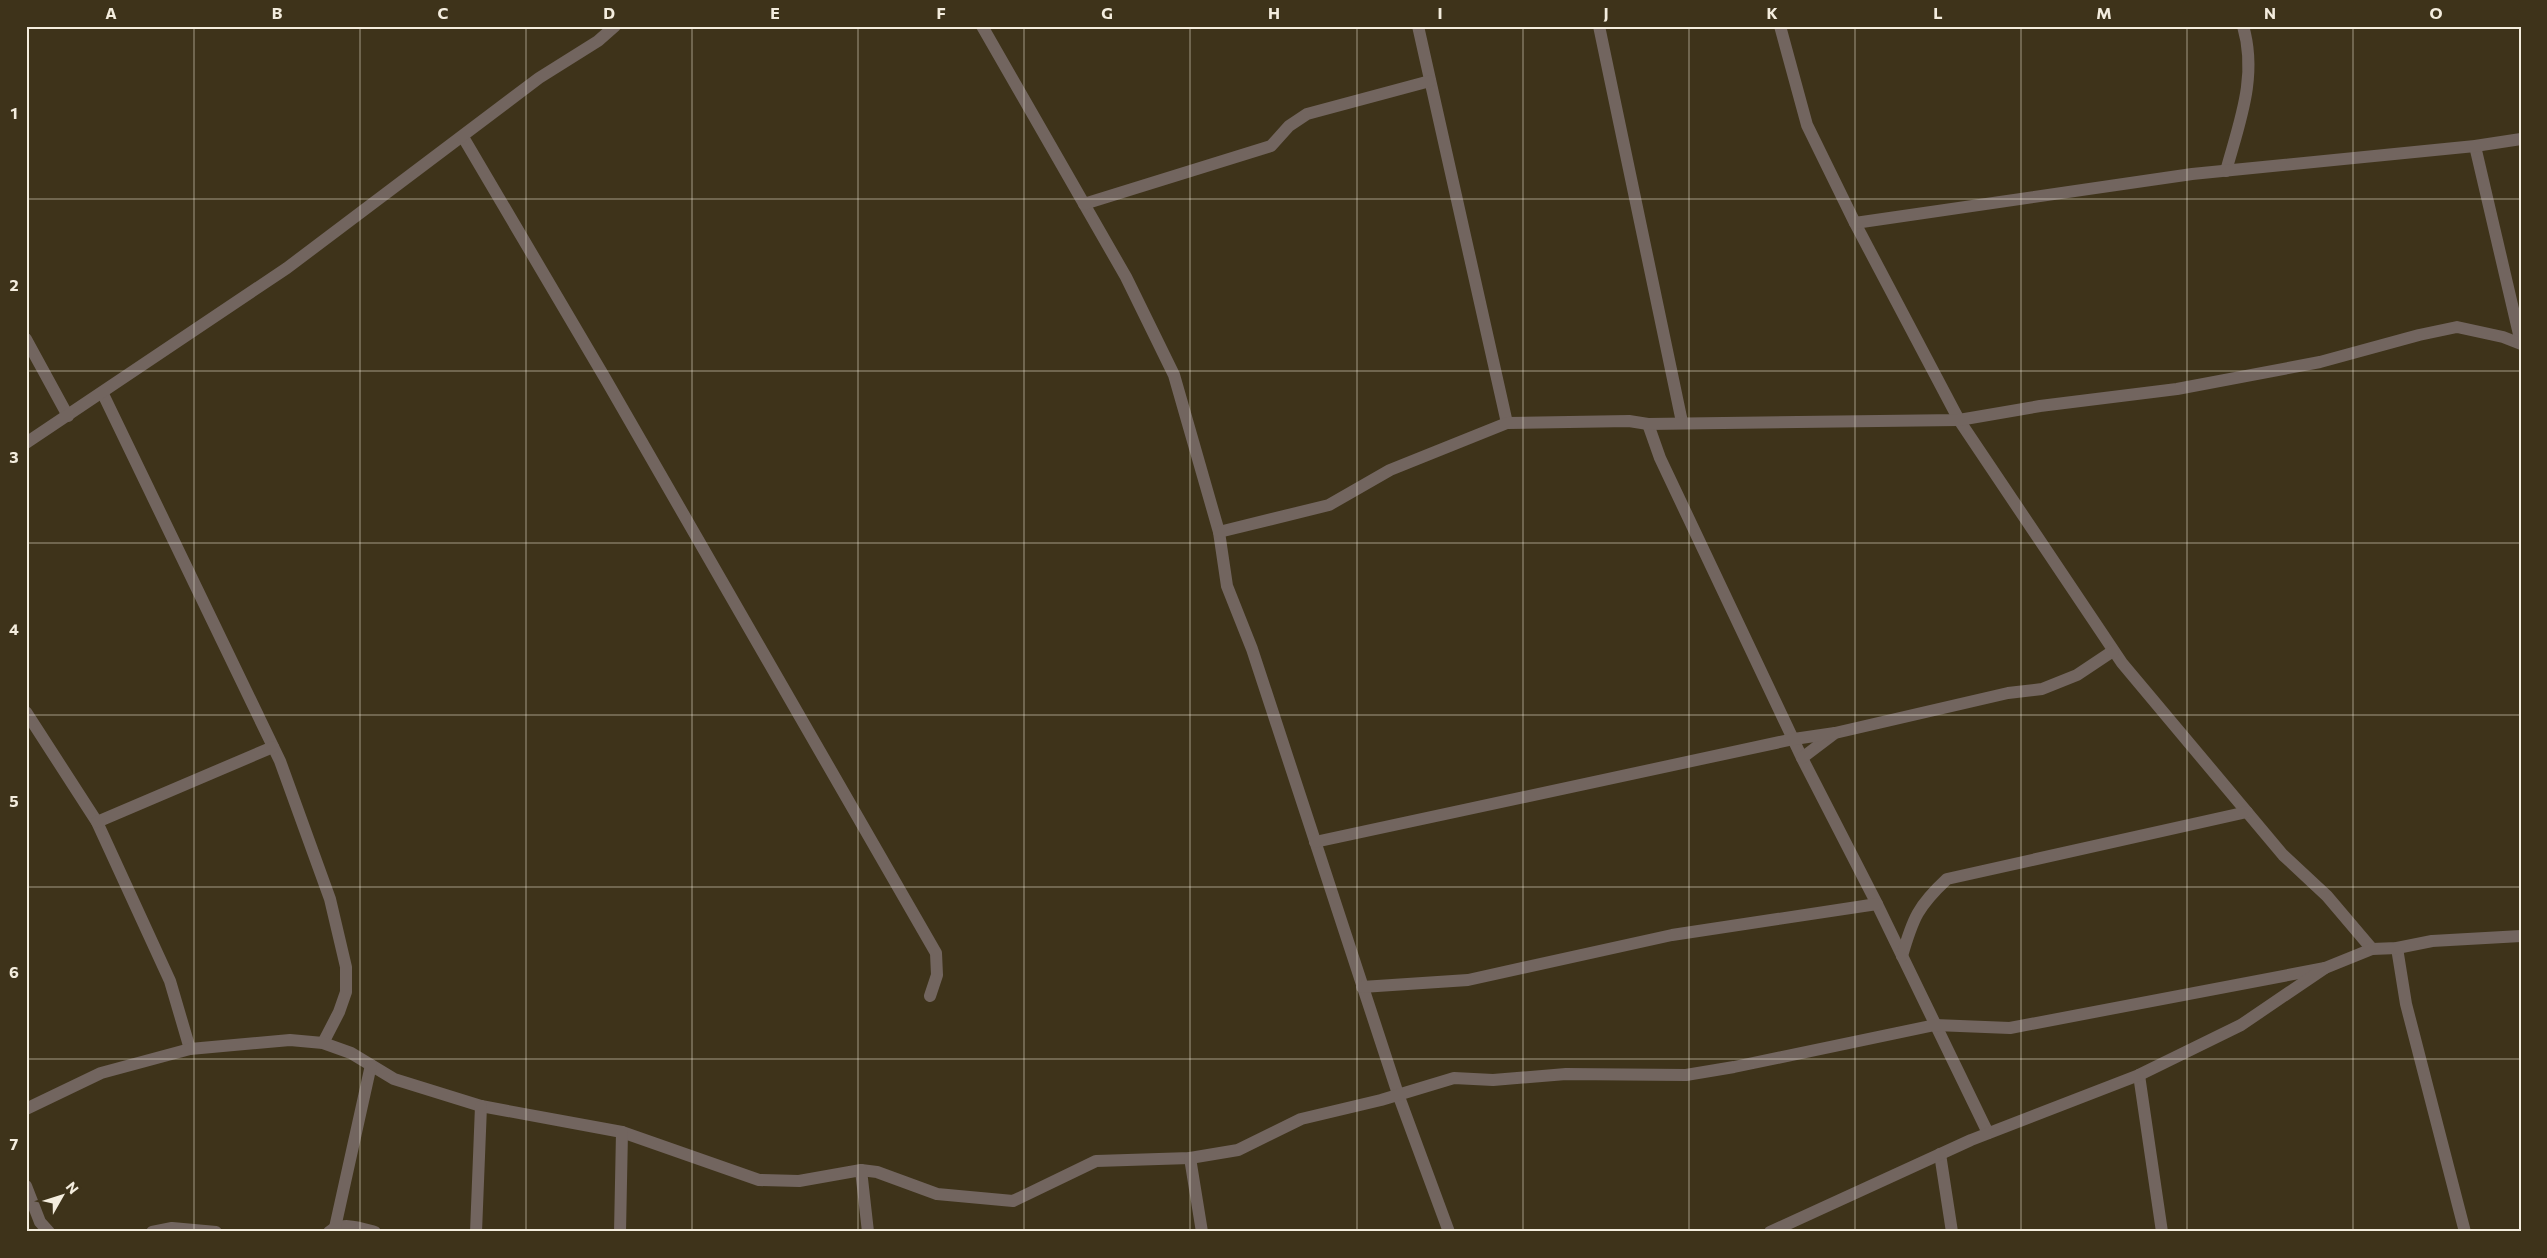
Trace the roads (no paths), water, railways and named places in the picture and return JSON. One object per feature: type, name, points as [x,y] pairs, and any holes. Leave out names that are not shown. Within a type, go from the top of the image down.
[{"type":"street","points":[[26,443],[103,394],[287,268],[539,78],[598,41],[615,26]]},
{"type":"street","points":[[982,26],[1126,277],[1174,375],[1219,532],[1227,586],[1252,649],[1398,1094],[1449,1232]]},
{"type":"street","points":[[1418,26],[1506,423]]},
{"type":"street","points":[[1599,26],[1682,422]]},
{"type":"street","points":[[1780,26],[1807,126],[1855,223],[1959,420],[2113,651],[2283,855],[2327,896],[2372,949]]},
{"type":"street","points":[[2226,171],[2248,93],[2250,66],[2248,43],[2243,26]]},
{"type":"street","points":[[1084,204],[1271,146],[1289,126],[1307,114],[1430,81]]},
{"type":"street","points":[[463,137],[596,361],[936,953],[937,975],[930,996]]},
{"type":"street","points":[[1855,223],[2192,174],[2476,146],[2521,139]]},
{"type":"street","points":[[2476,146],[2521,343]]},
{"type":"street","points":[[1219,532],[1329,505],[1390,470],[1506,423],[1629,421],[1648,424],[1682,422],[1959,420],[2040,406],[2187,388],[2320,362],[2419,335],[2457,327],[2521,343]]},
{"type":"street","points":[[26,338],[68,416]]},
{"type":"street","points":[[103,394],[274,747],[330,898],[346,967],[346,992],[339,1012],[323,1043]]},
{"type":"street","points":[[1648,424],[1660,458],[1802,758],[1877,904],[1988,1133]]},
{"type":"street","points":[[1315,842],[1794,739],[1835,733],[2008,693],[2042,689],[2077,675],[2113,651]]},
{"type":"street","points":[[26,712],[97,822],[170,981],[190,1049]]},
{"type":"street","points":[[1802,758],[1835,733]]},
{"type":"street","points":[[97,822],[274,747]]},
{"type":"street","points":[[1902,956],[1912,922],[1925,900],[1947,879],[2247,812]]},
{"type":"street","points":[[1362,986],[1468,980],[1672,935],[1877,904]]},
{"type":"street","points":[[1770,1232],[1988,1133],[2139,1075],[2241,1025],[2326,968],[2372,949],[2397,948],[2432,941],[2521,936]]},
{"type":"street","points":[[2397,948],[2406,1004],[2466,1232]]},
{"type":"street","points":[[26,1109],[101,1073],[190,1049],[290,1040],[323,1043],[351,1053],[394,1079],[481,1106],[622,1132],[759,1180],[799,1181],[860,1170],[877,1172],[936,1194],[1013,1201],[1096,1161],[1190,1158],[1238,1150],[1301,1120],[1454,1078],[1493,1080],[1566,1074],[1686,1074],[1734,1067],[1935,1025],[2010,1028],[2326,968]]},
{"type":"street","points":[[372,1065],[332,1230],[349,1226],[375,1232]]},
{"type":"street","points":[[2139,1075],[2162,1232]]},
{"type":"street","points":[[476,1232],[481,1106]]},
{"type":"street","points":[[620,1232],[622,1132]]},
{"type":"street","points":[[1940,1154],[1952,1232]]},
{"type":"street","points":[[1190,1158],[1202,1232]]},
{"type":"street","points":[[860,1170],[868,1232]]},
{"type":"street","points":[[26,1186],[43,1229]]},
{"type":"street","points":[[152,1232],[172,1228],[216,1232]]}]
